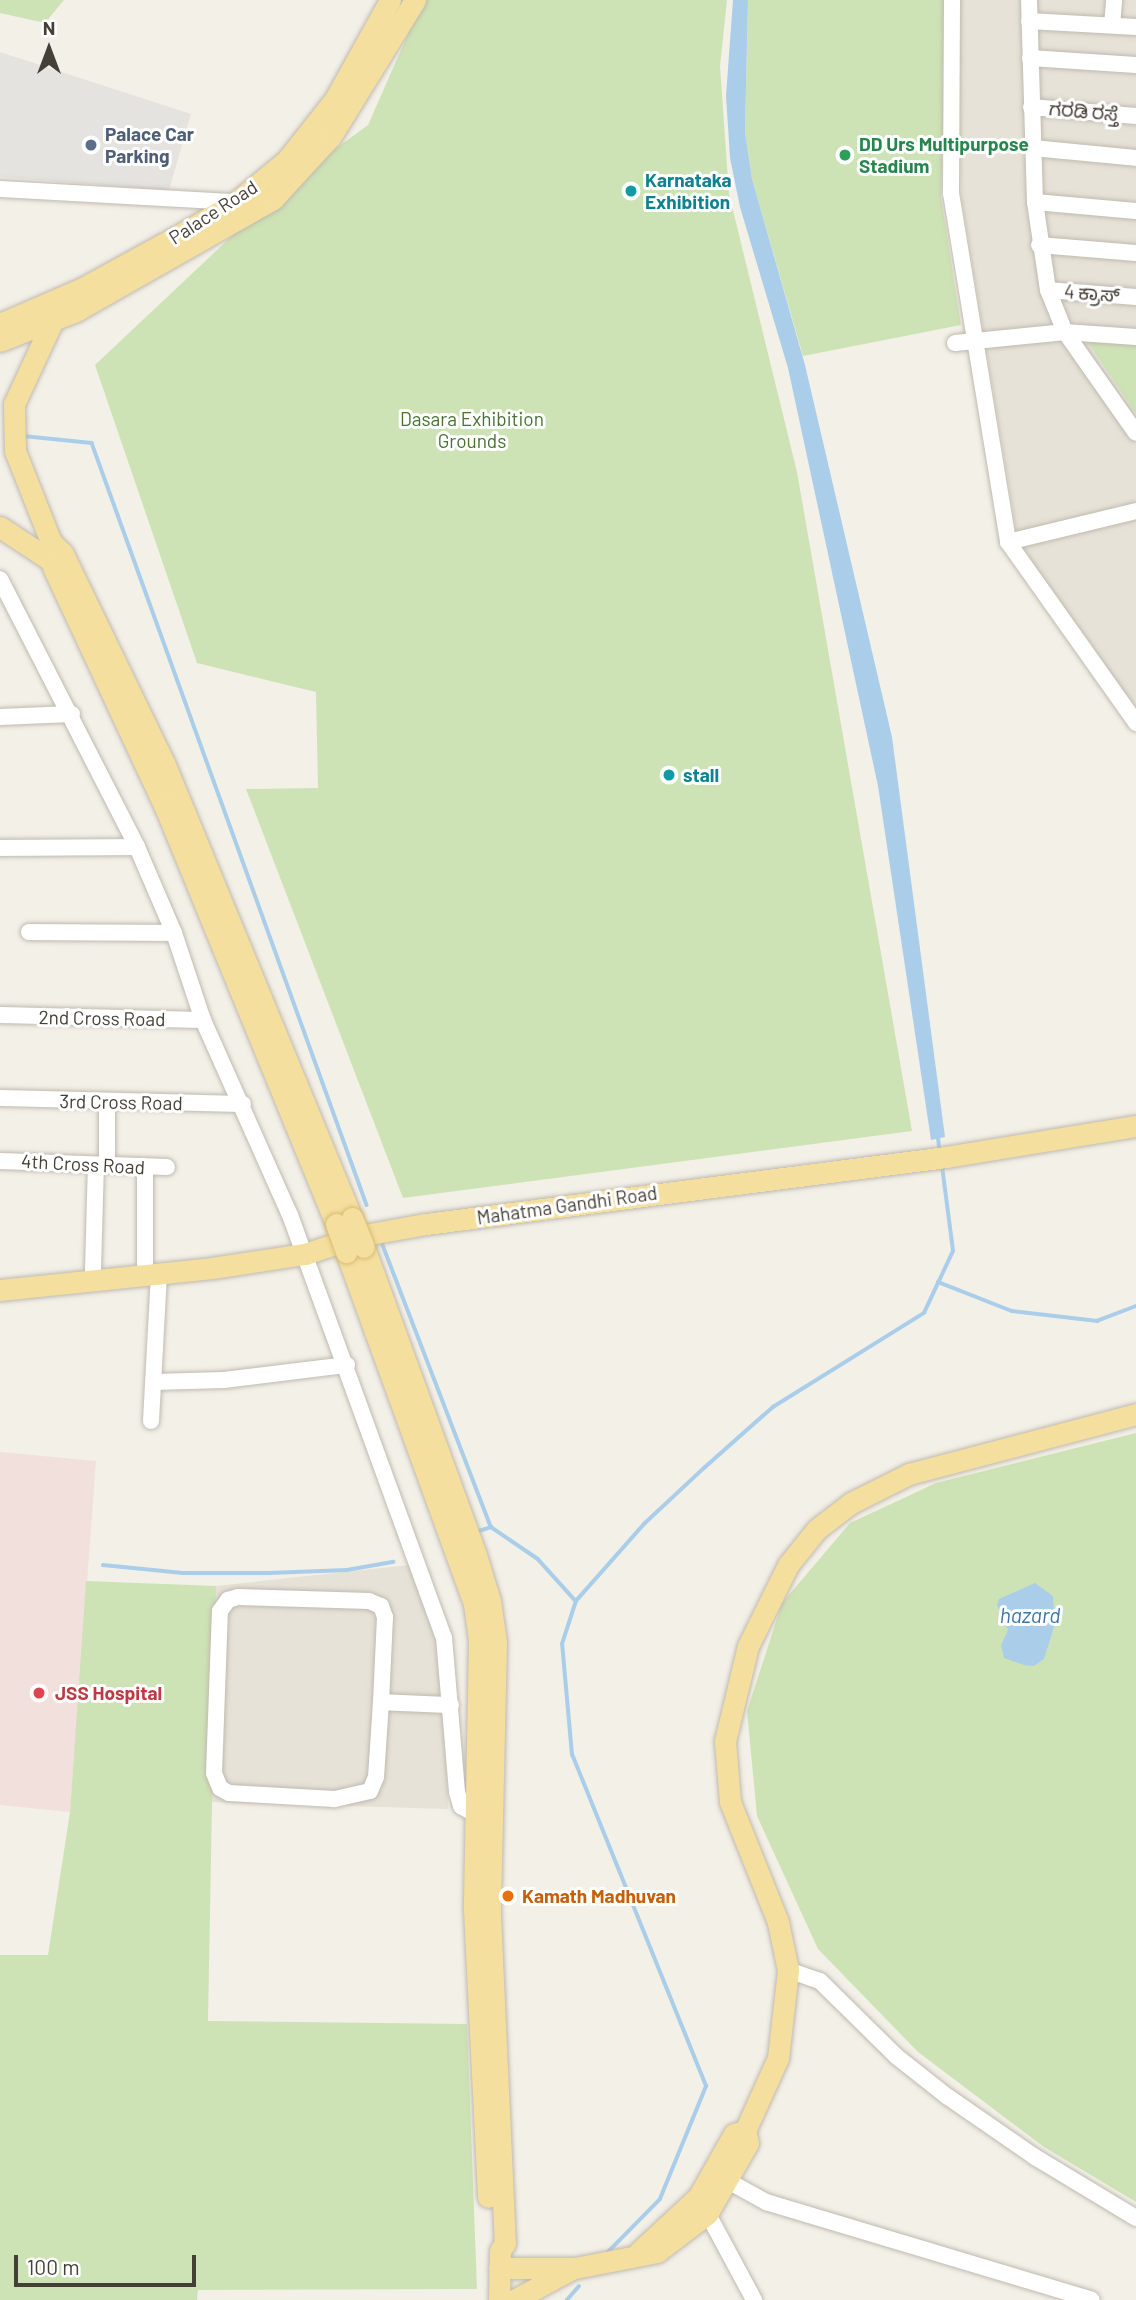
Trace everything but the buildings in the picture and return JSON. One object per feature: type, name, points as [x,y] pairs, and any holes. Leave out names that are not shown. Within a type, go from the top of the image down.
[{"type":"main road","name":"Palace Road","points":[[46,314],[236,202],[287,160],[335,99],[390,0]]},
{"type":"main road","points":[[0,341],[46,314],[274,199],[331,136],[415,0]]},
{"type":"main road","points":[[0,324],[46,314]]},
{"type":"main road","points":[[46,314],[12,418],[15,451],[54,552],[344,1221],[476,1555],[490,1601],[496,1642],[490,1915],[505,2243],[500,2259],[499,2300]]},
{"type":"main road","points":[[0,527],[54,552]]},
{"type":"main road","name":"Mahatma Gandhi Road","points":[[937,1153],[1136,1116]]},
{"type":"main road","name":"Mahatma Gandhi Road","points":[[0,1290],[302,1249],[417,1212],[937,1153],[1136,1126]]},
{"type":"main road","points":[[355,1249],[474,1604],[479,1641],[475,1814],[480,2059],[491,2241],[500,2259]]},
{"type":"main road","name":"Mahatma Gandhi Road","points":[[0,1277],[93,1270],[152,1269]]},
{"type":"main road","points":[[514,2300],[575,2268],[639,2252],[657,2252],[703,2205],[748,2143],[745,2131],[778,2058],[788,1970],[778,1922],[741,1834],[725,1773],[725,1741],[748,1646],[788,1565],[817,1529],[843,1510],[909,1474],[1136,1414]]},
{"type":"main road","points":[[500,2259],[575,2268]]},
{"type":"street","points":[[951,0],[951,194],[1008,541],[1136,723]]},
{"type":"street","points":[[1029,0],[1035,202],[1039,245],[1048,290],[1065,332],[1136,433]]},
{"type":"street","points":[[1112,26],[1114,0]]},
{"type":"street","points":[[1029,21],[1136,27]]},
{"type":"street","points":[[1030,58],[1136,65]]},
{"type":"street","name":"ಗರಡಿ ರಸ್ತೆ","points":[[1031,107],[1136,116]]},
{"type":"street","points":[[1033,148],[1136,158]]},
{"type":"street","points":[[0,189],[236,202]]},
{"type":"street","points":[[1035,202],[1136,211]]},
{"type":"street","points":[[1039,245],[1136,253]]},
{"type":"street","name":"4 ಕ್ರಾಸ್","points":[[1048,290],[1136,297]]},
{"type":"street","points":[[955,344],[1065,332],[1136,337]]},
{"type":"street","points":[[1008,541],[1136,511]]},
{"type":"street","points":[[0,579],[72,714],[137,847],[174,933],[203,1020],[243,1104],[347,1364],[444,1637],[457,1792],[461,1806],[475,1814]]},
{"type":"street","points":[[0,717],[72,714]]},
{"type":"street","points":[[0,848],[137,847]]},
{"type":"street","points":[[29,932],[174,933]]},
{"type":"street","name":"2nd Cross Road","points":[[0,1015],[203,1020]]},
{"type":"street","name":"3rd Cross Road","points":[[0,1098],[107,1104],[243,1104]]},
{"type":"street","points":[[93,1270],[107,1104]]},
{"type":"street","name":"4th Cross Road","points":[[0,1161],[167,1167]]},
{"type":"street","points":[[145,1168],[152,1269],[154,1382],[151,1421]]},
{"type":"street","points":[[154,1382],[224,1380],[347,1364]]},
{"type":"street","points":[[238,1597],[377,1604],[385,1616],[381,1702],[376,1777],[362,1796],[334,1798],[229,1793],[220,1788],[214,1773],[222,1605],[238,1597]]},
{"type":"street","points":[[381,1702],[451,1705]]},
{"type":"street","points":[[788,1970],[820,1981],[897,2056],[947,2098],[1035,2157],[1136,2218]]},
{"type":"street","points":[[721,2177],[766,2202],[1092,2300]]},
{"type":"street","points":[[703,2205],[754,2300]]},
{"type":"shaded area","points":[[955,0],[1136,0],[1136,714],[1019,547],[962,201]]},
{"type":"shaded area","name":"Palace Car Parking","points":[[0,52],[191,114],[169,190],[0,177]]},
{"type":"shaded area","name":"JSS Hospital","points":[[0,1452],[96,1461],[70,1812],[0,1805]]},
{"type":"shaded area","points":[[409,1565],[441,1655],[448,1809],[211,1802],[216,1586]]},
{"type":"green space","points":[[0,0],[64,0],[45,23],[0,13]]},
{"type":"green space","name":"Dasara Exhibition Grounds","points":[[423,0],[727,0],[720,66],[729,194],[797,472],[912,1131],[403,1198],[246,789],[318,788],[316,692],[197,663],[95,365],[286,185],[368,125]]},
{"type":"green space","name":"DD Urs Multipurpose Stadium","points":[[748,0],[947,0],[941,197],[961,325],[803,356],[752,179],[745,132]]},
{"type":"green space","points":[[1085,338],[1136,342],[1136,413]]},
{"type":"green space","points":[[1136,1433],[1136,2202],[1044,2147],[918,2052],[818,1949],[757,1816],[747,1711],[782,1603],[850,1523],[936,1483]]},
{"type":"green space","points":[[86,1581],[216,1586],[208,2021],[467,2024],[477,2289],[198,2290],[197,2300],[0,2300],[0,1955],[48,1955],[70,1812]]},
{"type":"water","points":[[733,0],[748,0],[745,132],[752,179],[805,365],[892,737],[945,1137],[931,1140],[878,786],[788,368],[740,207],[730,158],[726,96]]},
{"type":"water","name":"hazard","points":[[1035,1583],[1053,1596],[1055,1624],[1044,1659],[1034,1666],[1004,1658],[1001,1645],[1008,1630],[997,1605],[999,1599]]},
{"type":"waterway","points":[[23,436],[92,443],[367,1205]]},
{"type":"waterway","points":[[938,1134],[940,1151]]},
{"type":"waterway","points":[[608,2252],[660,2199],[706,2086],[572,1755],[562,1644],[576,1601],[645,1523],[704,1468],[773,1407],[924,1313],[953,1251],[942,1166]]},
{"type":"waterway","points":[[381,1240],[491,1527],[538,1559],[576,1601]]},
{"type":"waterway","points":[[938,1282],[1012,1311],[1097,1321],[1136,1306]]},
{"type":"waterway","points":[[476,1532],[491,1527]]},
{"type":"waterway","points":[[103,1565],[183,1573],[269,1573],[347,1570],[393,1562]]},
{"type":"waterway","points":[[567,2300],[579,2286]]},
{"type":"place","name":"Palace Car Parking","points":[[91,145]]},
{"type":"place","name":"DD Urs Multipurpose Stadium","points":[[845,155]]},
{"type":"place","name":"Karnataka Exhibition","points":[[631,191]]},
{"type":"place","name":"stall","points":[[669,775]]},
{"type":"place","name":"JSS Hospital","points":[[39,1693]]},
{"type":"place","name":"Kamath Madhuvan","points":[[508,1896]]}]
